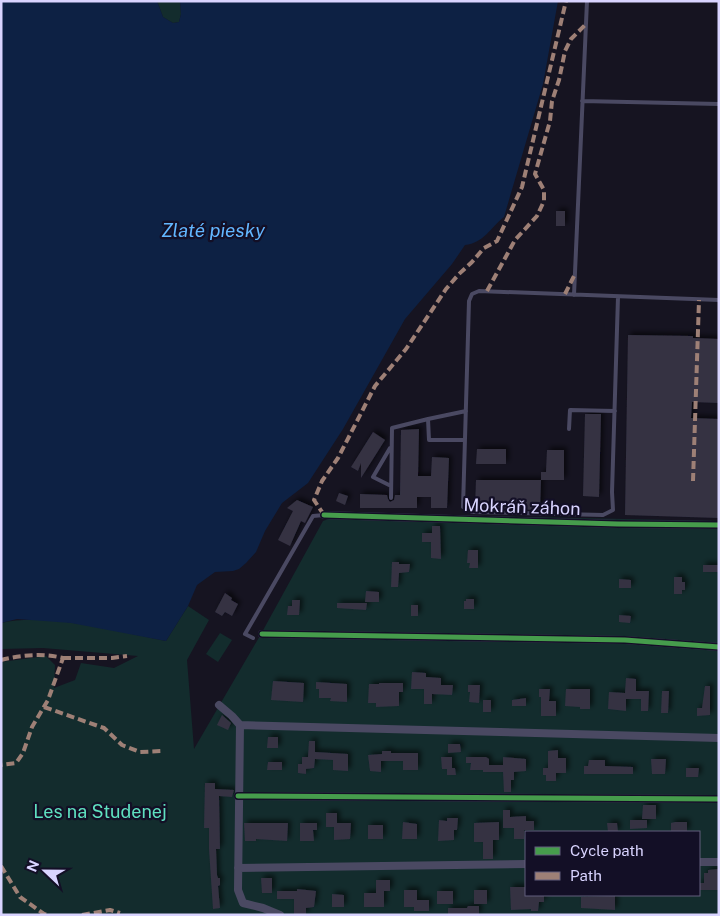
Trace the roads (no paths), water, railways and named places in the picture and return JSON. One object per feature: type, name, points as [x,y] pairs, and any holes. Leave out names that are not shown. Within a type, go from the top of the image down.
[{"type":"street","name":"Mokráň záhon","points":[[324,515],[608,524],[719,525]]},
{"type":"street","points":[[262,634],[625,640],[719,647]]},
{"type":"street","points":[[219,705],[240,725],[238,890],[242,903],[263,908],[280,915]]},
{"type":"street","points":[[240,725],[719,738]]},
{"type":"street","points":[[238,796],[719,799]]},
{"type":"street","points":[[700,862],[719,862]]},
{"type":"street","points":[[238,868],[525,864]]},
{"type":"lane","points":[[574,295],[586,1]]},
{"type":"lane","points":[[582,101],[719,104]]},
{"type":"lane","points":[[618,296],[613,510],[603,515],[472,512],[463,507],[469,301],[472,294],[478,291],[574,295],[618,296],[719,300]]},
{"type":"lane","points":[[569,429],[570,410],[615,411]]},
{"type":"lane","points":[[391,498],[392,428],[466,411]]},
{"type":"lane","points":[[428,420],[429,440],[465,440]]},
{"type":"lane","points":[[391,486],[373,476],[392,446]]},
{"type":"lane","points":[[253,638],[245,634],[308,524],[313,516],[324,515]]},
{"type":"water","name":"Zlaté piesky","points":[[1,1],[157,1],[163,17],[173,23],[179,22],[181,14],[180,1],[558,1],[543,84],[504,217],[482,238],[472,244],[465,245],[452,264],[405,319],[343,429],[308,483],[282,503],[265,531],[256,552],[239,569],[215,572],[197,585],[188,606],[166,641],[71,623],[17,619],[1,623]]},
{"type":"park label","name":"Les na Studenej","points":[[100,812]]}]
